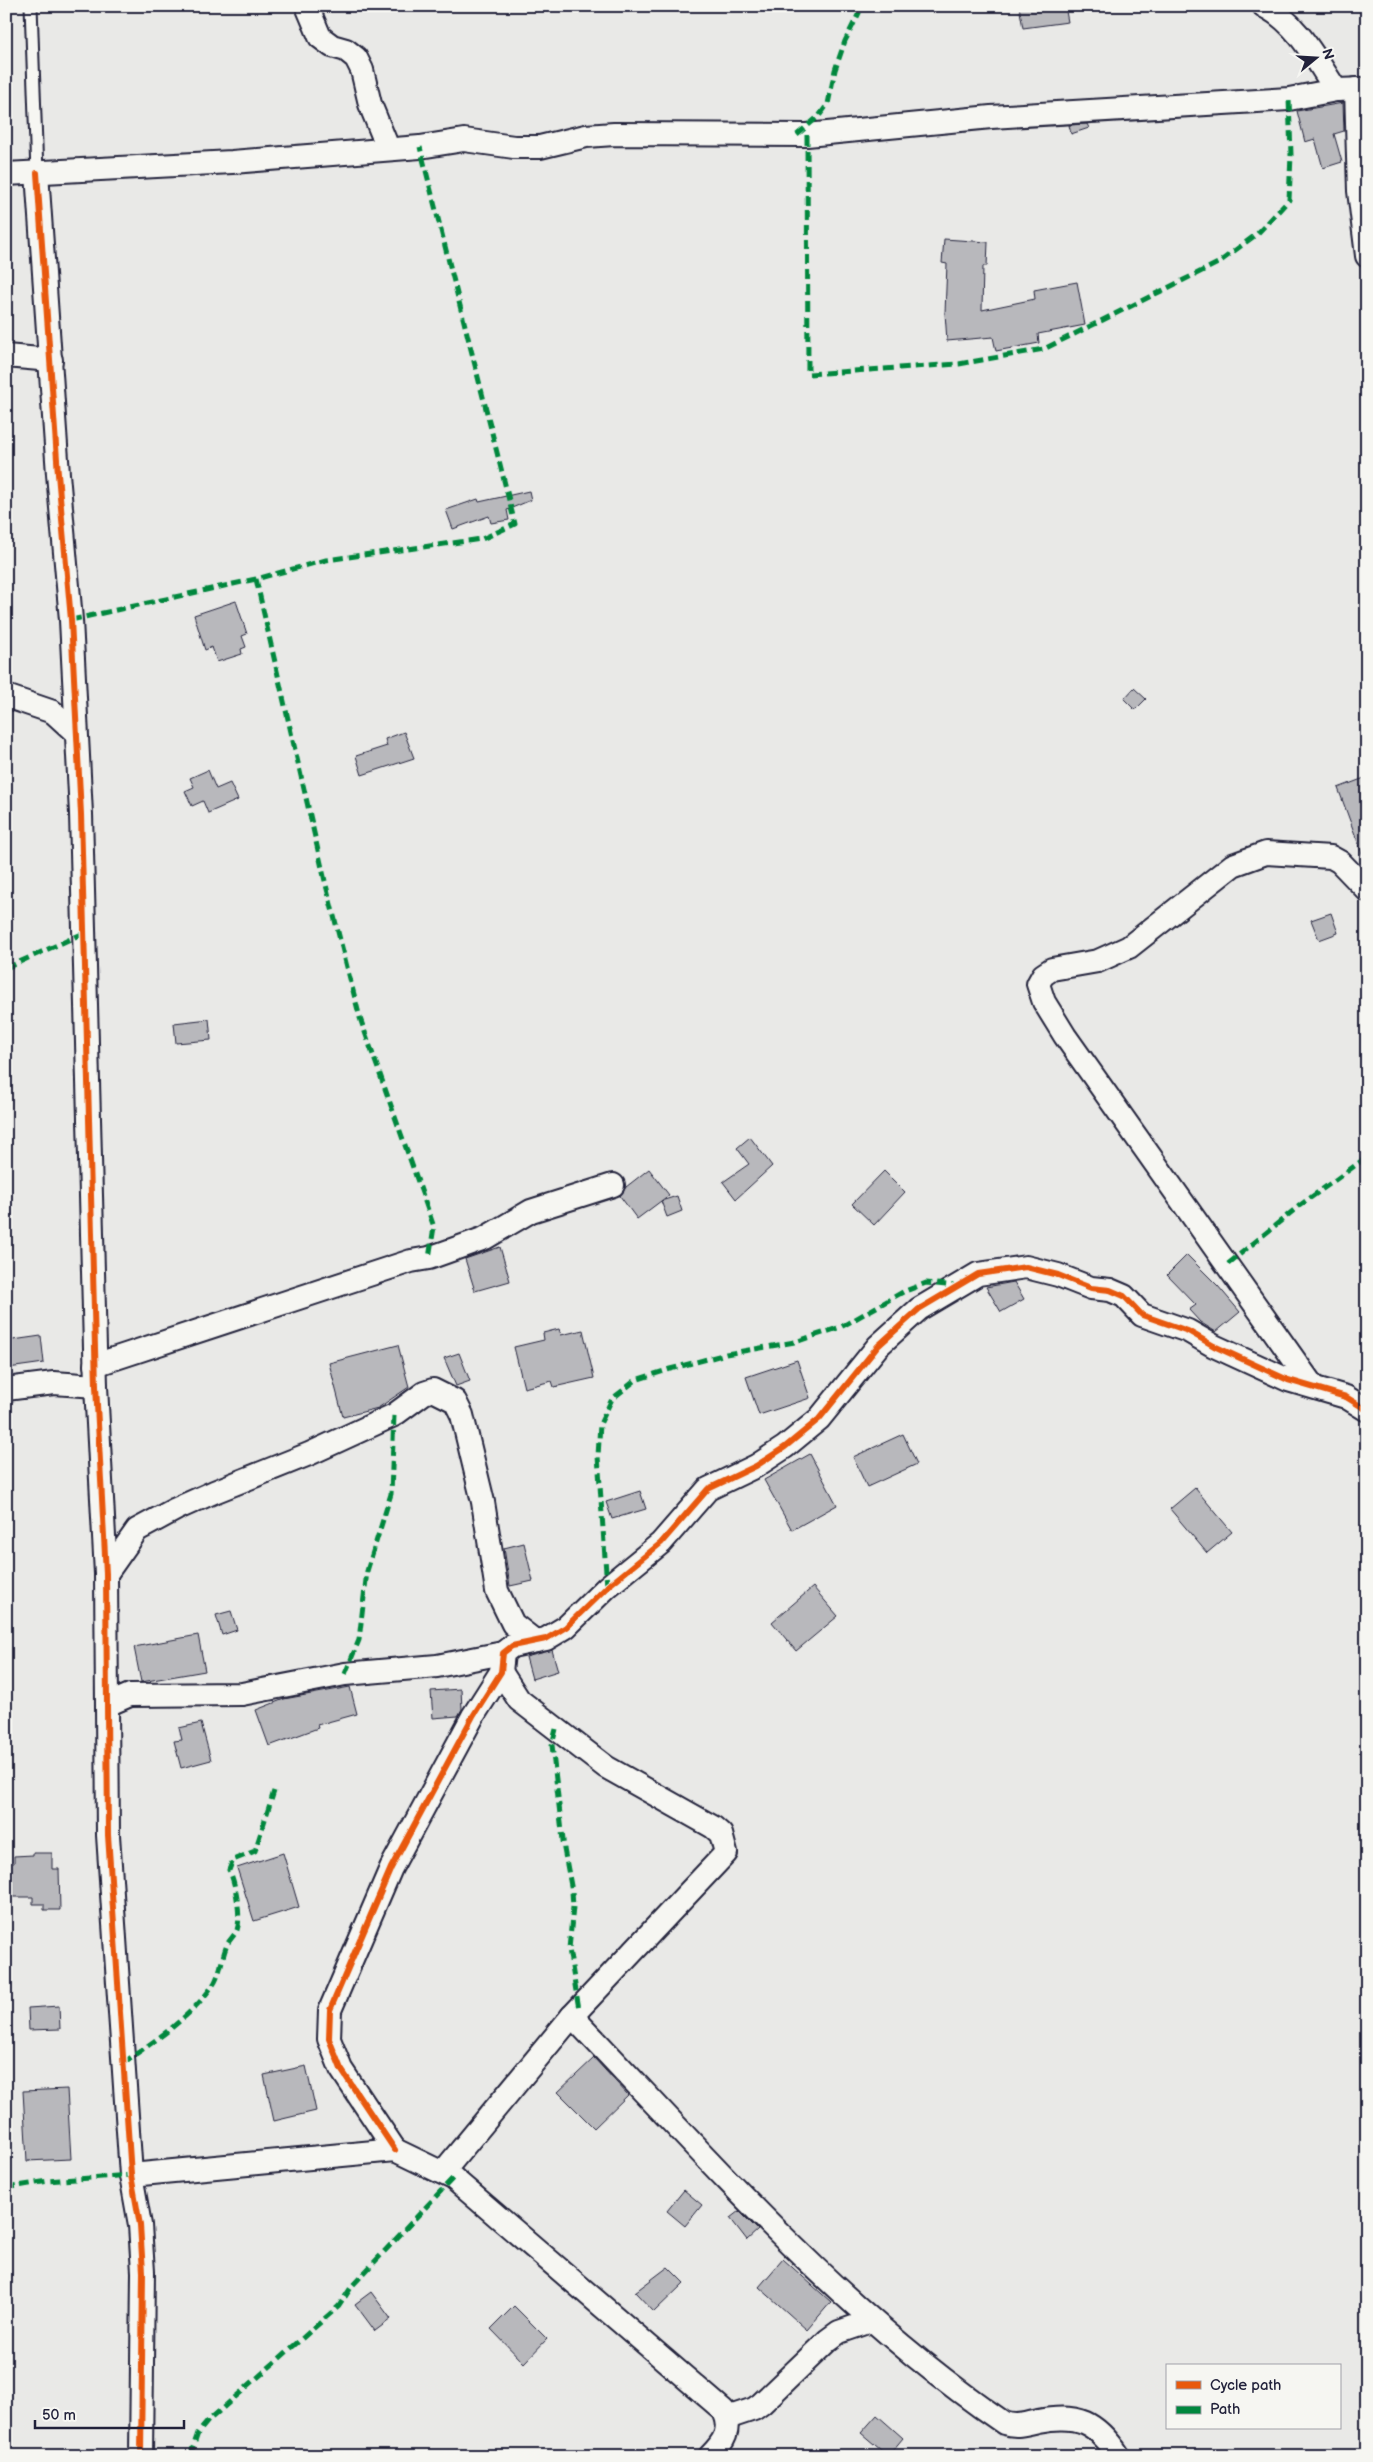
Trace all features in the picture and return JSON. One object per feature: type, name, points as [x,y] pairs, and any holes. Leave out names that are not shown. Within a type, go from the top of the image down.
[{"type":"street","points":[[307,6],[320,37],[332,46],[346,50],[356,58],[362,70],[370,104],[388,148]]},
{"type":"street","points":[[1264,6],[1276,12],[1353,89],[1359,192],[1367,256]]},
{"type":"street","points":[[6,174],[232,162],[420,146],[464,140],[514,147],[540,147],[586,136],[614,134],[807,135],[991,117],[1289,99],[1353,89]]},
{"type":"street","points":[[37,173],[71,620],[81,814],[96,1375],[106,1574],[108,1835],[131,2176],[140,2225],[143,2272],[141,2456]]},
{"type":"street","points":[[6,356],[51,360]]},
{"type":"street","points":[[6,696],[53,712],[76,733]]},
{"type":"street","points":[[1312,1385],[1065,1036],[1044,1002],[1038,984],[1043,975],[1052,969],[1098,961],[1129,947],[1232,864],[1266,853],[1331,857],[1340,862],[1367,890]]},
{"type":"street","points":[[6,1389],[96,1375],[411,1261],[444,1253],[485,1238],[531,1211],[613,1185]]},
{"type":"street","points":[[395,2150],[341,2069],[329,2039],[330,2010],[391,1868],[512,1646],[546,1639],[566,1627],[607,1586],[661,1543],[708,1489],[756,1466],[786,1447],[819,1419],[878,1346],[919,1309],[978,1274],[1026,1267],[1058,1275],[1091,1288],[1110,1290],[1124,1296],[1142,1315],[1188,1331],[1214,1346],[1288,1380],[1312,1385],[1346,1397],[1367,1410]]},
{"type":"street","points":[[106,1574],[132,1536],[144,1526],[214,1492],[309,1454],[371,1426],[394,1415],[424,1393],[433,1390],[455,1401],[462,1415],[483,1502],[497,1591],[514,1624],[535,1641]]},
{"type":"street","points":[[107,1705],[130,1695],[242,1694],[344,1674],[437,1666],[502,1663]]},
{"type":"street","points":[[443,2172],[572,2016],[726,1853],[725,1842],[721,1834],[713,1827],[606,1768],[519,1700],[502,1663]]},
{"type":"street","points":[[572,2016],[818,2272],[871,2321],[1004,2423],[1014,2426],[1060,2417],[1088,2422],[1119,2456]]},
{"type":"street","points":[[131,2176],[395,2150],[443,2172],[453,2178],[723,2410],[728,2425],[724,2440],[710,2456]]},
{"type":"street","points":[[727,2418],[754,2409],[761,2404],[839,2332],[871,2321]]},
{"type":"lane","points":[[31,6],[37,173]]},
{"type":"building","points":[[1019,6],[1065,6],[1068,22],[1023,28]]},
{"type":"building","points":[[1343,103],[1344,131],[1334,134],[1342,162],[1323,168],[1315,139],[1305,142],[1297,111]]},
{"type":"building","points":[[1087,124],[1089,128],[1071,134],[1069,125]]},
{"type":"building","points":[[944,239],[988,242],[987,266],[983,266],[982,310],[1035,299],[1034,290],[1077,282],[1085,325],[1038,334],[1039,343],[996,351],[993,337],[947,341],[945,313],[947,264],[942,263]]},
{"type":"building","points":[[529,491],[531,500],[507,510],[509,520],[491,523],[489,516],[453,529],[446,510],[478,499],[479,502]]},
{"type":"building","points":[[236,601],[247,634],[242,636],[246,647],[241,649],[242,654],[217,662],[212,647],[205,650],[194,615]]},
{"type":"building","points":[[1134,688],[1146,699],[1135,710],[1124,699]]},
{"type":"building","points":[[404,732],[414,758],[362,775],[356,756],[387,746],[385,739]]},
{"type":"building","points":[[208,770],[216,789],[230,783],[238,800],[208,813],[203,801],[192,806],[185,791],[194,787],[190,778]]},
{"type":"building","points":[[1367,777],[1367,861],[1365,862],[1338,788]]},
{"type":"building","points":[[1331,913],[1338,933],[1319,940],[1311,920]]},
{"type":"building","points":[[209,1019],[211,1040],[176,1043],[174,1023]]},
{"type":"building","points":[[750,1137],[772,1166],[736,1199],[723,1182],[749,1164],[737,1148]]},
{"type":"building","points":[[649,1169],[669,1195],[637,1219],[620,1196],[626,1187]]},
{"type":"building","points":[[884,1171],[905,1192],[874,1225],[852,1204]]},
{"type":"building","points":[[677,1196],[682,1211],[667,1217],[661,1201]]},
{"type":"building","points":[[500,1247],[510,1281],[475,1291],[465,1259]]},
{"type":"building","points":[[1187,1255],[1218,1286],[1240,1312],[1216,1332],[1200,1322],[1189,1310],[1196,1305],[1167,1275]]},
{"type":"building","points":[[1014,1282],[1024,1299],[1001,1312],[986,1287]]},
{"type":"building","points":[[559,1329],[561,1335],[583,1330],[594,1378],[554,1387],[552,1381],[524,1388],[514,1347],[544,1340],[543,1333]]},
{"type":"building","points":[[41,1336],[44,1363],[8,1368],[6,1341]]},
{"type":"building","points":[[398,1345],[409,1387],[378,1408],[343,1417],[329,1363]]},
{"type":"building","points":[[459,1353],[470,1381],[456,1386],[444,1358]]},
{"type":"building","points":[[797,1360],[810,1398],[759,1415],[746,1377]]},
{"type":"building","points":[[903,1434],[917,1464],[867,1487],[853,1457]]},
{"type":"building","points":[[810,1454],[837,1505],[792,1530],[764,1480]]},
{"type":"building","points":[[1195,1488],[1232,1532],[1207,1553],[1170,1509]]},
{"type":"building","points":[[640,1491],[646,1509],[612,1519],[606,1502]]},
{"type":"building","points":[[524,1543],[533,1581],[510,1586],[504,1548]]},
{"type":"building","points":[[813,1587],[838,1616],[796,1651],[772,1622]]},
{"type":"building","points":[[231,1611],[237,1630],[222,1635],[216,1615]]},
{"type":"building","points":[[198,1635],[205,1671],[141,1682],[134,1647]]},
{"type":"building","points":[[552,1650],[558,1671],[532,1679],[526,1657]]},
{"type":"building","points":[[350,1687],[357,1714],[317,1725],[318,1728],[269,1746],[256,1710],[284,1699]]},
{"type":"building","points":[[461,1689],[462,1709],[458,1716],[433,1718],[431,1691]]},
{"type":"building","points":[[201,1723],[211,1760],[181,1768],[174,1741],[182,1740],[179,1728]]},
{"type":"building","points":[[33,1853],[52,1853],[52,1869],[59,1869],[60,1910],[44,1910],[44,1904],[33,1904],[33,1897],[6,1897],[6,1863],[14,1863],[14,1856],[33,1855]]},
{"type":"building","points":[[283,1853],[299,1907],[254,1921],[237,1868]]},
{"type":"building","points":[[59,2006],[60,2029],[29,2030],[28,2008]]},
{"type":"building","points":[[594,2058],[628,2095],[594,2128],[558,2092]]},
{"type":"building","points":[[306,2066],[316,2111],[274,2121],[264,2075]]},
{"type":"building","points":[[67,2089],[71,2159],[27,2161],[23,2091]]},
{"type":"building","points":[[684,2190],[702,2205],[685,2226],[667,2211]]},
{"type":"building","points":[[739,2211],[758,2230],[747,2240],[730,2218]]},
{"type":"building","points":[[783,2259],[831,2302],[807,2330],[759,2287]]},
{"type":"building","points":[[668,2267],[684,2283],[654,2312],[635,2292]]},
{"type":"building","points":[[371,2292],[391,2319],[375,2331],[355,2304]]},
{"type":"building","points":[[514,2306],[547,2339],[524,2363],[491,2329]]},
{"type":"building","points":[[877,2415],[903,2438],[888,2456],[861,2433]]},
{"type":"marked path","points":[[797,135],[819,116],[828,104],[835,70],[845,41],[859,13],[858,6]]},
{"type":"marked path","points":[[807,135],[808,374],[959,364],[1044,349],[1218,263],[1257,234],[1289,200],[1291,155],[1289,99]]},
{"type":"marked path","points":[[71,620],[256,579],[326,560],[482,539],[515,524],[420,147]]},
{"type":"marked path","points":[[256,579],[325,881],[360,1018],[434,1227],[429,1258]]},
{"type":"marked path","points":[[6,968],[84,933]]},
{"type":"marked path","points":[[1228,1264],[1299,1206],[1367,1157]]},
{"type":"marked path","points":[[607,1587],[598,1456],[600,1424],[612,1399],[636,1380],[670,1369],[726,1354],[795,1342],[841,1327],[903,1292],[926,1283],[957,1286]]},
{"type":"marked path","points":[[345,1674],[359,1640],[367,1571],[391,1494],[394,1415]]},
{"type":"marked path","points":[[556,1729],[552,1745],[564,1849],[572,1891],[573,1907],[569,1949],[579,2009]]},
{"type":"marked path","points":[[123,2063],[185,2017],[215,1982],[227,1945],[236,1932],[239,1917],[237,1899],[229,1870],[233,1860],[255,1851],[274,1791]]},
{"type":"marked path","points":[[6,2188],[48,2181],[131,2175]]},
{"type":"marked path","points":[[190,2456],[198,2433],[208,2421],[339,2306],[352,2286],[453,2178]]},
{"type":"cycle path","points":[[37,173],[58,474],[71,620],[81,814],[96,1386],[106,1574],[108,1835],[131,2175],[140,2225],[143,2272],[141,2456]]},
{"type":"cycle path","points":[[395,2150],[341,2069],[329,2039],[330,2010],[391,1868],[473,1716],[501,1672],[503,1653],[512,1646],[546,1639],[566,1627],[607,1587],[661,1543],[708,1489],[756,1466],[785,1447],[819,1419],[878,1346],[919,1309],[978,1274],[1026,1267],[1058,1275],[1091,1288],[1110,1290],[1124,1296],[1142,1315],[1188,1331],[1214,1346],[1288,1380],[1346,1397],[1367,1410]]}]
